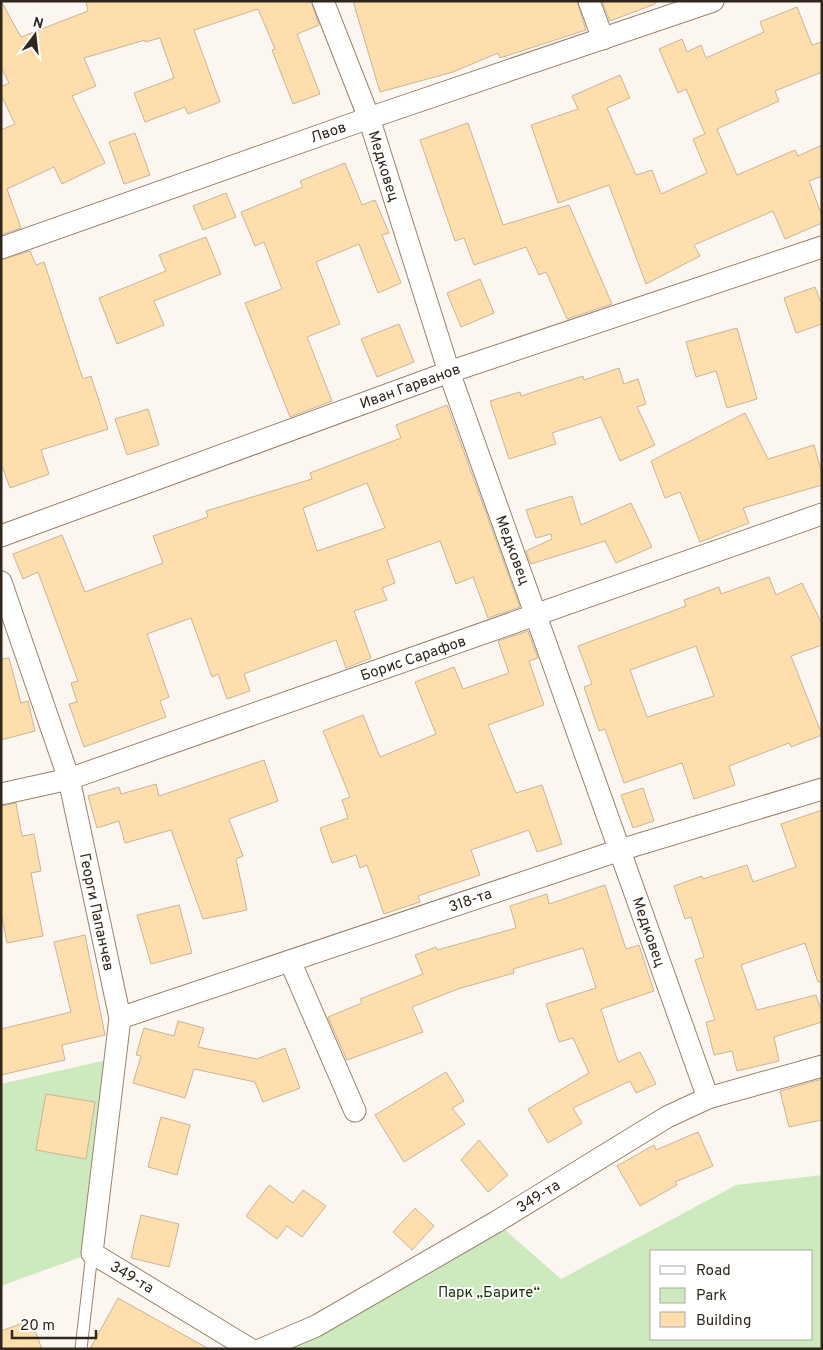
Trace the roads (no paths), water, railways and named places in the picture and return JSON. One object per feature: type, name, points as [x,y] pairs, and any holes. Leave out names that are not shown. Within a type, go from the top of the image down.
[{"type":"street","name":"Медковец","points":[[323,1],[369,118],[448,372],[708,1098]]},
{"type":"street","points":[[589,1],[603,39]]},
{"type":"street","name":"Лвов","points":[[1,248],[369,118],[713,1]]},
{"type":"street","name":"Иван Гарванов","points":[[1,536],[448,372],[822,248]]},
{"type":"street","name":"Борис Сарафов","points":[[1,794],[69,779],[822,514]]},
{"type":"street","name":"Георги Папанчев","points":[[1,582],[69,779],[120,1018],[92,1253]]},
{"type":"street","name":"318-та","points":[[120,1018],[620,850],[822,789]]},
{"type":"street","points":[[290,961],[355,1111]]},
{"type":"street","name":"349-та","points":[[262,1349],[316,1326],[496,1222],[667,1117],[708,1098],[822,1066]]},
{"type":"street","name":"349-та","points":[[92,1253],[250,1349]]},
{"type":"lane","points":[[81,1349],[92,1253]]},
{"type":"park label","name":"Парк „Барите“","points":[[489,1292]]}]
